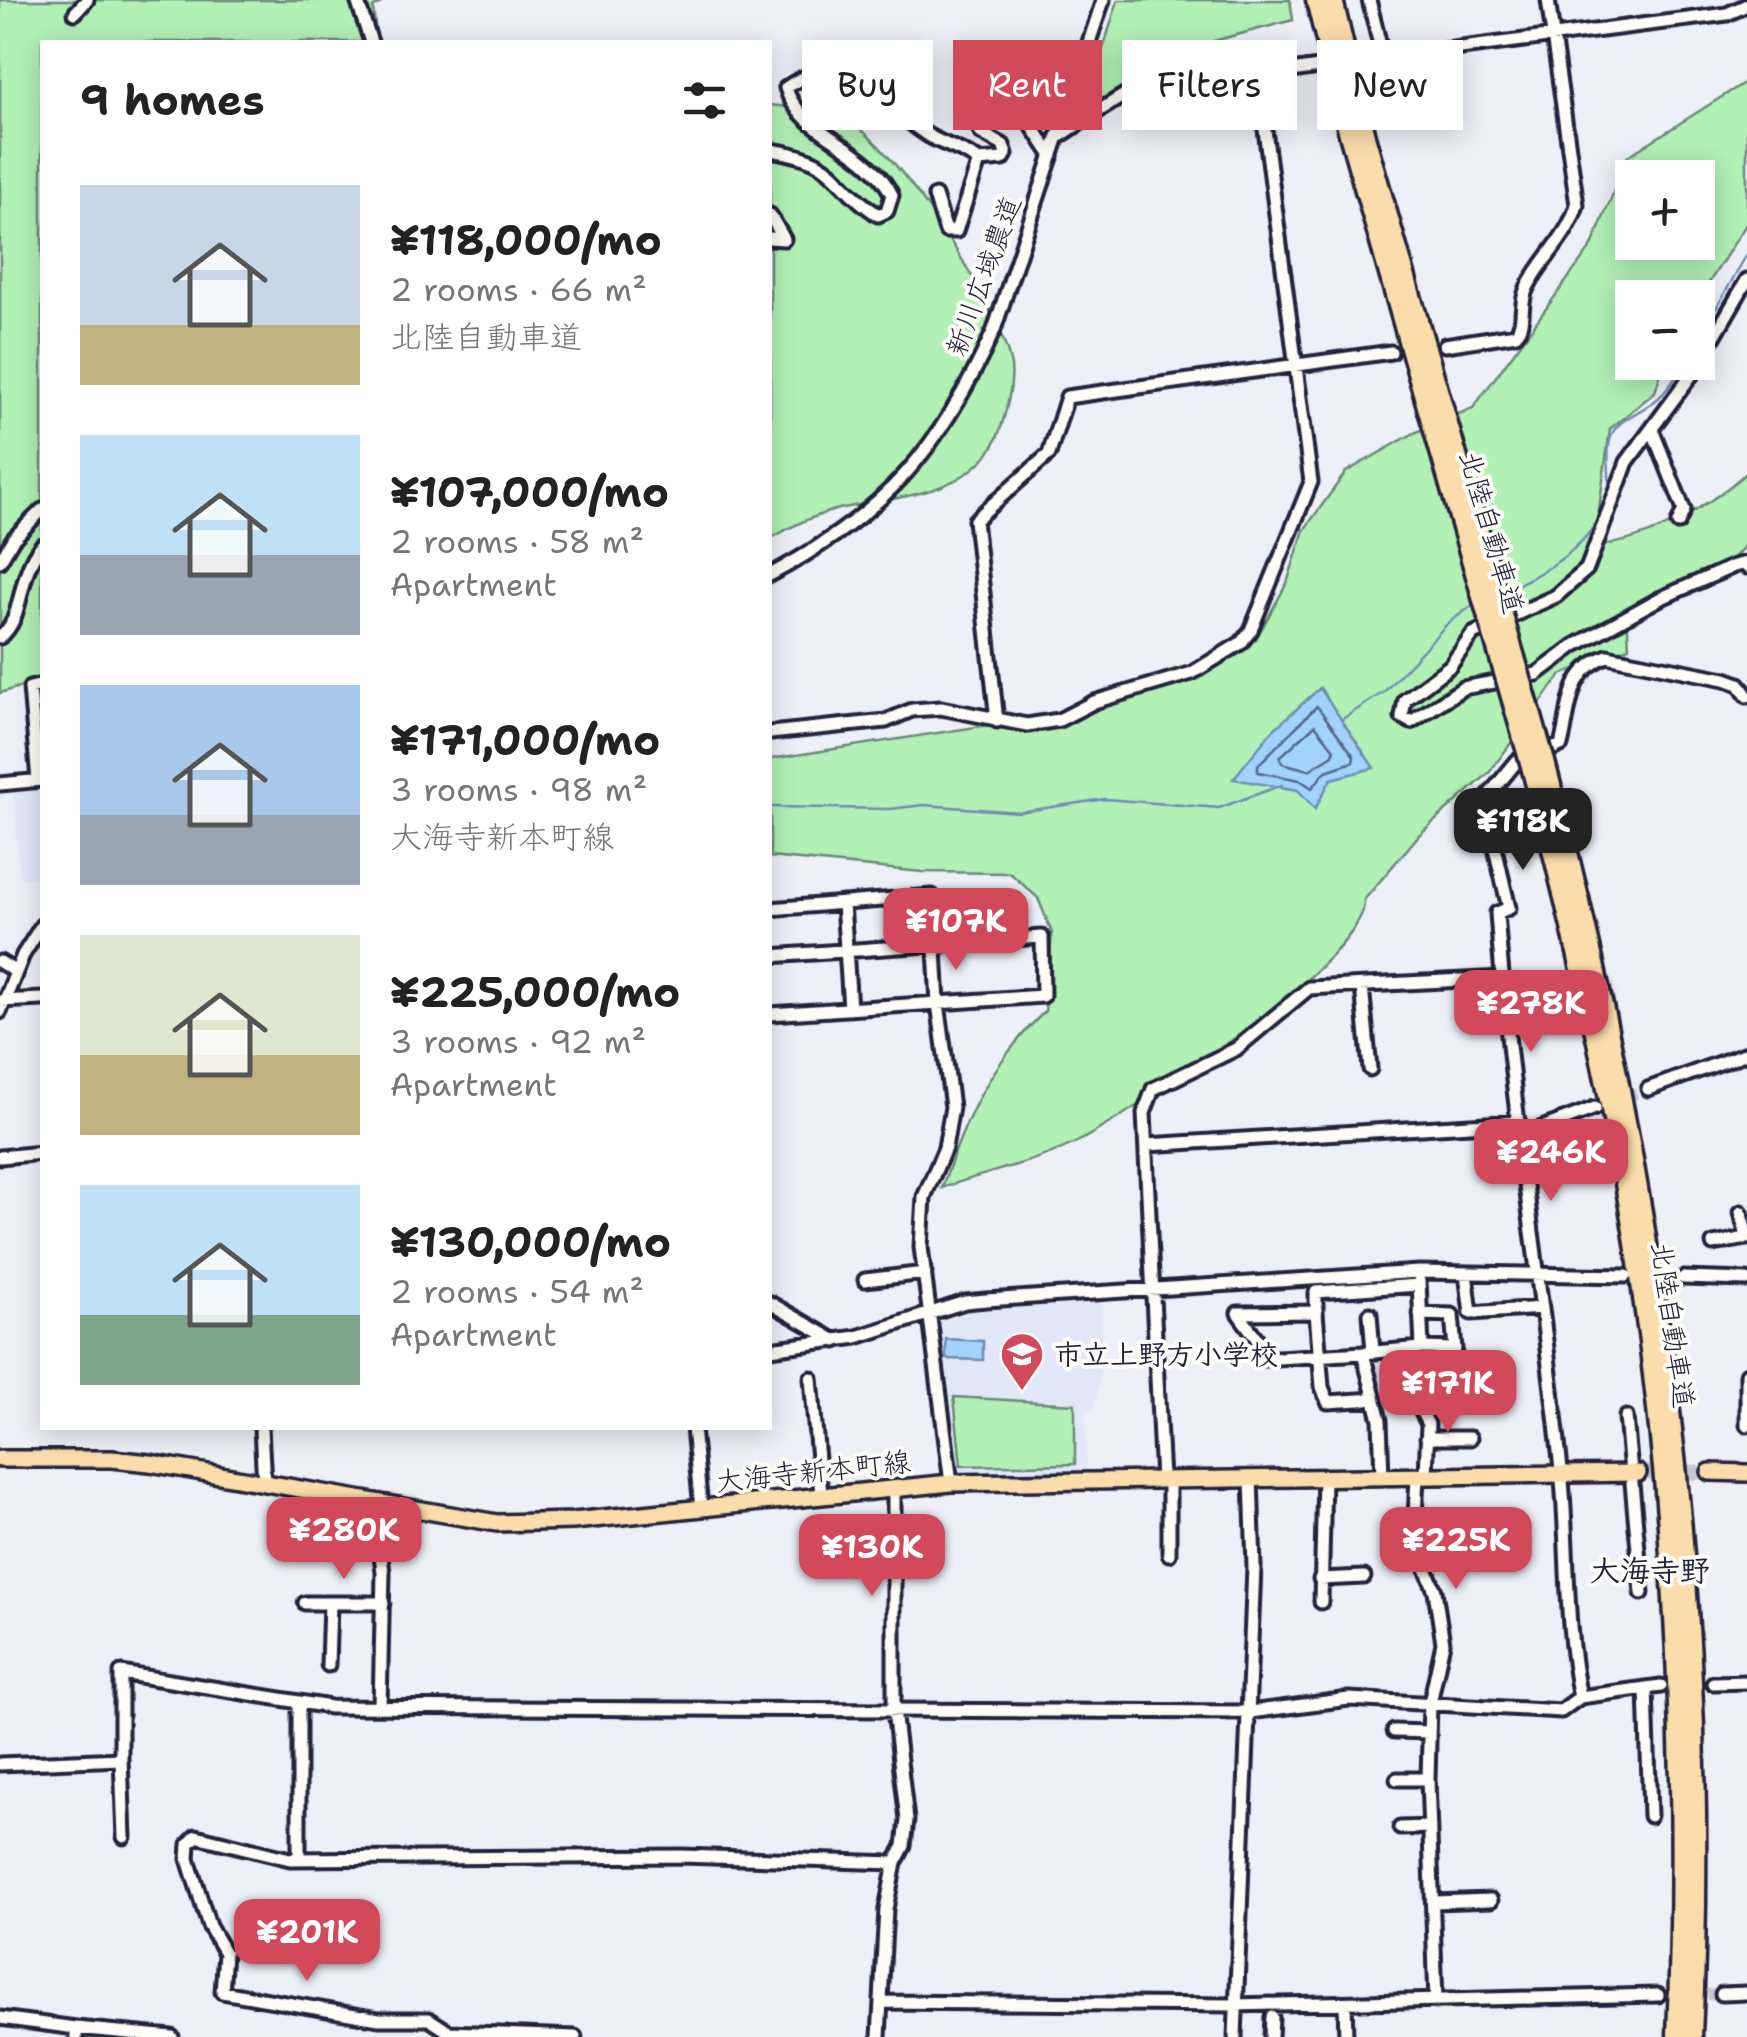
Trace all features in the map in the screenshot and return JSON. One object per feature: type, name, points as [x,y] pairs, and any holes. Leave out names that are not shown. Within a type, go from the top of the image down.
[{"type":"highway","name":"北陸自動車道","points":[[1316,0],[1350,138],[1436,409],[1537,759],[1624,1093],[1672,1403],[1694,1690],[1693,2037]]},
{"type":"highway","name":"北陸自動車道","points":[[1333,0],[1436,409]]},
{"type":"highway","points":[[1344,0],[1412,302]]},
{"type":"highway","name":"北陸自動車道","points":[[1537,759],[1609,1098],[1656,1401],[1679,1688],[1682,1862],[1677,2037]]},
{"type":"main road","name":"大海寺新本町線","points":[[0,1459],[112,1458],[497,1524],[539,1524],[952,1483],[1635,1473]]},
{"type":"main road","points":[[1710,1472],[1747,1473]]},
{"type":"street","points":[[74,13],[88,0]]},
{"type":"street","points":[[357,0],[369,40]]},
{"type":"street","name":"新川広域農道","points":[[772,574],[857,523],[927,449],[970,382],[994,330],[1103,0]]},
{"type":"street","points":[[1369,0],[1379,40]]},
{"type":"street","points":[[1446,345],[1516,334],[1522,326],[1524,293],[1571,226],[1577,205],[1548,0]]},
{"type":"street","points":[[1463,48],[1727,14],[1747,5]]},
{"type":"street","points":[[772,151],[826,165],[868,208],[878,214],[886,211],[892,194],[876,169],[800,113],[789,98],[786,88],[799,79],[832,70],[864,84],[930,136],[979,161],[1004,159],[1006,154],[1003,145],[980,133],[975,119],[1007,108],[1020,108],[1052,156]]},
{"type":"street","points":[[1057,138],[1122,100]]},
{"type":"street","points":[[772,732],[886,722],[912,710],[941,708],[1026,725],[1058,720],[1094,702],[1192,673],[1241,642],[1252,630],[1312,482],[1265,130]]},
{"type":"street","points":[[934,196],[946,231],[956,231],[979,161]]},
{"type":"street","points":[[772,218],[784,238],[772,238]]},
{"type":"street","points":[[1747,280],[1653,432],[1627,462],[1580,576],[1556,596],[1473,634],[1450,666],[1404,700],[1402,716],[1411,722],[1424,716],[1462,688],[1537,674],[1574,646],[1659,599],[1734,566],[1746,563],[1747,567]]},
{"type":"street","points":[[997,721],[975,520],[1049,454],[1067,397],[1391,352]]},
{"type":"street","points":[[1653,432],[1684,510],[1678,524]]},
{"type":"street","points":[[0,561],[14,539],[40,512]]},
{"type":"street","points":[[0,637],[16,623],[26,568],[40,548]]},
{"type":"street","points":[[1580,1697],[1569,1617],[1562,1474],[1502,978],[1497,912],[1509,908],[1484,801],[1537,759],[1562,745],[1578,676],[1592,662],[1607,656],[1725,679],[1738,684],[1747,696]]},
{"type":"street","points":[[0,784],[40,780],[38,726],[30,688],[40,686]]},
{"type":"street","points":[[772,908],[932,896],[938,1003],[952,1106],[945,1148],[924,1197],[920,1222],[952,1483]]},
{"type":"street","points":[[843,903],[850,1009]]},
{"type":"street","points":[[934,909],[1014,903],[1018,938]]},
{"type":"street","points":[[1,1005],[40,929]]},
{"type":"street","points":[[772,956],[1042,937],[1043,996],[772,1014]]},
{"type":"street","points":[[0,962],[16,972]]},
{"type":"street","points":[[1170,1554],[1144,1114],[1153,1089],[1236,1049],[1309,988],[1502,978]]},
{"type":"street","points":[[1362,986],[1370,1069]]},
{"type":"street","points":[[1,1005],[40,998]]},
{"type":"street","points":[[1648,1089],[1747,1053]]},
{"type":"street","points":[[1521,1136],[1595,1108]]},
{"type":"street","points":[[1147,1144],[1519,1122]]},
{"type":"street","points":[[0,1157],[40,1154]]},
{"type":"street","points":[[1712,1244],[1747,1238],[1741,1212]]},
{"type":"street","points":[[865,1280],[925,1273]]},
{"type":"street","points":[[1466,1273],[1471,1312],[1542,1308]]},
{"type":"street","points":[[1375,1399],[1328,1402],[1318,1359],[1316,1292],[1466,1273],[1626,1276]]},
{"type":"street","points":[[1683,1278],[1747,1280]]},
{"type":"street","points":[[772,1350],[836,1341],[986,1300],[1155,1288],[1419,1279]]},
{"type":"street","points":[[1419,1279],[1422,1348]]},
{"type":"street","points":[[772,1304],[836,1341]]},
{"type":"street","points":[[1316,1312],[1238,1314],[1260,1343],[1261,1359],[1454,1349],[1452,1316],[1420,1314]]},
{"type":"street","points":[[1370,1314],[1368,1353],[1380,1420],[1382,1477]]},
{"type":"street","points":[[1747,1374],[1747,1422]]},
{"type":"street","points":[[811,1378],[822,1495]]},
{"type":"street","points":[[1420,1390],[1419,1407],[1428,1424],[1428,1438],[1414,1539],[1435,1590],[1443,1643],[1430,1703],[1428,1779],[1436,2001]]},
{"type":"street","points":[[1626,1417],[1635,1473],[1642,1593]]},
{"type":"street","points":[[261,1430],[264,1484]]},
{"type":"street","points":[[693,1430],[701,1508]]},
{"type":"street","points":[[1428,1438],[1470,1438]]},
{"type":"street","points":[[1235,2037],[1250,1712],[1254,1567],[1251,1478]]},
{"type":"street","points":[[1322,1602],[1324,1478]]},
{"type":"street","points":[[880,2037],[886,1909],[895,1863],[904,1846],[906,1820],[894,1710],[894,1488]]},
{"type":"street","points":[[376,1505],[383,1603],[380,1707]]},
{"type":"street","points":[[1320,1579],[1364,1577]]},
{"type":"street","points":[[305,1603],[383,1603]]},
{"type":"street","points":[[328,1665],[330,1603]]},
{"type":"street","points":[[124,1837],[121,1673],[240,1690],[299,1705],[380,1707],[1250,1712],[1349,1699],[1561,1711],[1580,1697],[1660,1686]]},
{"type":"street","points":[[1713,1683],[1747,1682]]},
{"type":"street","points":[[1646,1688],[1650,1816]]},
{"type":"street","points":[[299,1705],[299,1859]]},
{"type":"street","points":[[1394,1731],[1429,1732]]},
{"type":"street","points":[[0,1764],[121,1759]]},
{"type":"street","points":[[1398,1779],[1428,1779]]},
{"type":"street","points":[[1400,1828],[1430,1827]]},
{"type":"street","points":[[575,2037],[449,2032],[428,2019],[379,2019],[222,1992],[225,1954],[208,1926],[188,1859],[189,1844],[196,1836],[299,1859],[680,1856],[895,1863]]},
{"type":"street","points":[[1434,1902],[1491,1900]]},
{"type":"street","points":[[1722,1994],[1747,1993]]},
{"type":"street","points":[[881,2002],[1235,2004],[1658,1996]]},
{"type":"street","points":[[1345,2002],[1346,2037]]},
{"type":"street","points":[[0,2018],[76,2032],[172,2037]]},
{"type":"street","points":[[1271,2037],[1272,2018]]},
{"type":"shaded area","points":[[40,784],[40,876],[20,879],[12,788]]},
{"type":"shaded area","name":"市立上野方小学校","points":[[1103,1299],[1100,1380],[1094,1408],[1086,1411],[1087,1472],[956,1472],[938,1322],[971,1311]]},
{"type":"green space","points":[[0,0],[386,0],[373,8],[377,40],[40,40],[40,681],[0,693]]},
{"type":"green space","points":[[1118,0],[1290,0],[1293,20],[1218,40],[1122,40],[1122,88],[1102,101],[1102,52]]},
{"type":"green space","points":[[1747,81],[1747,223],[1711,280],[1615,280],[1615,380],[1659,380],[1655,392],[1610,429],[1594,546],[1635,538],[1676,521],[1747,472],[1747,543],[1724,569],[1627,613],[1629,647],[1561,675],[1489,773],[1420,834],[1364,900],[1355,926],[1329,958],[1244,1031],[1079,1141],[942,1188],[982,1092],[1009,1051],[1045,1011],[1052,933],[1038,898],[1010,873],[922,872],[772,857],[772,759],[1059,714],[1157,685],[1256,639],[1287,583],[1304,530],[1346,472],[1414,433],[1473,408],[1592,246],[1615,188],[1615,260],[1715,260],[1715,160],[1626,160]]},
{"type":"green space","points":[[772,105],[802,109],[802,130],[860,130],[896,165],[967,268],[987,304],[1010,361],[1009,396],[1002,424],[987,455],[973,469],[918,494],[821,514],[772,538]]},
{"type":"green space","points":[[954,1397],[1075,1404],[1075,1464],[961,1466]]},
{"type":"water","points":[[1320,688],[1374,768],[1331,779],[1315,809],[1298,790],[1233,779],[1272,731]]},
{"type":"water","points":[[946,1339],[983,1341],[983,1360],[946,1359]]},
{"type":"waterway","points":[[1715,310],[1747,254]]},
{"type":"waterway","points":[[1503,591],[1555,564],[1585,538],[1605,505],[1613,432],[1661,396],[1673,380]]},
{"type":"waterway","points":[[1341,720],[1384,692],[1447,624],[1477,602]]},
{"type":"waterway","points":[[772,807],[890,809],[924,805],[1019,812],[1105,799],[1219,808],[1282,785]]},
{"type":"tunnel","points":[[1595,1108],[1648,1089]]},
{"type":"tunnel","points":[[1647,1277],[1683,1278]]},
{"type":"tunnel","points":[[1638,1473],[1710,1472]]},
{"type":"tunnel","points":[[1658,1995],[1722,1994]]},
{"type":"place","name":"市立上野方小学校","points":[[1022,1392]]},
{"type":"district","name":"大海寺野","points":[[1650,1570]]}]
